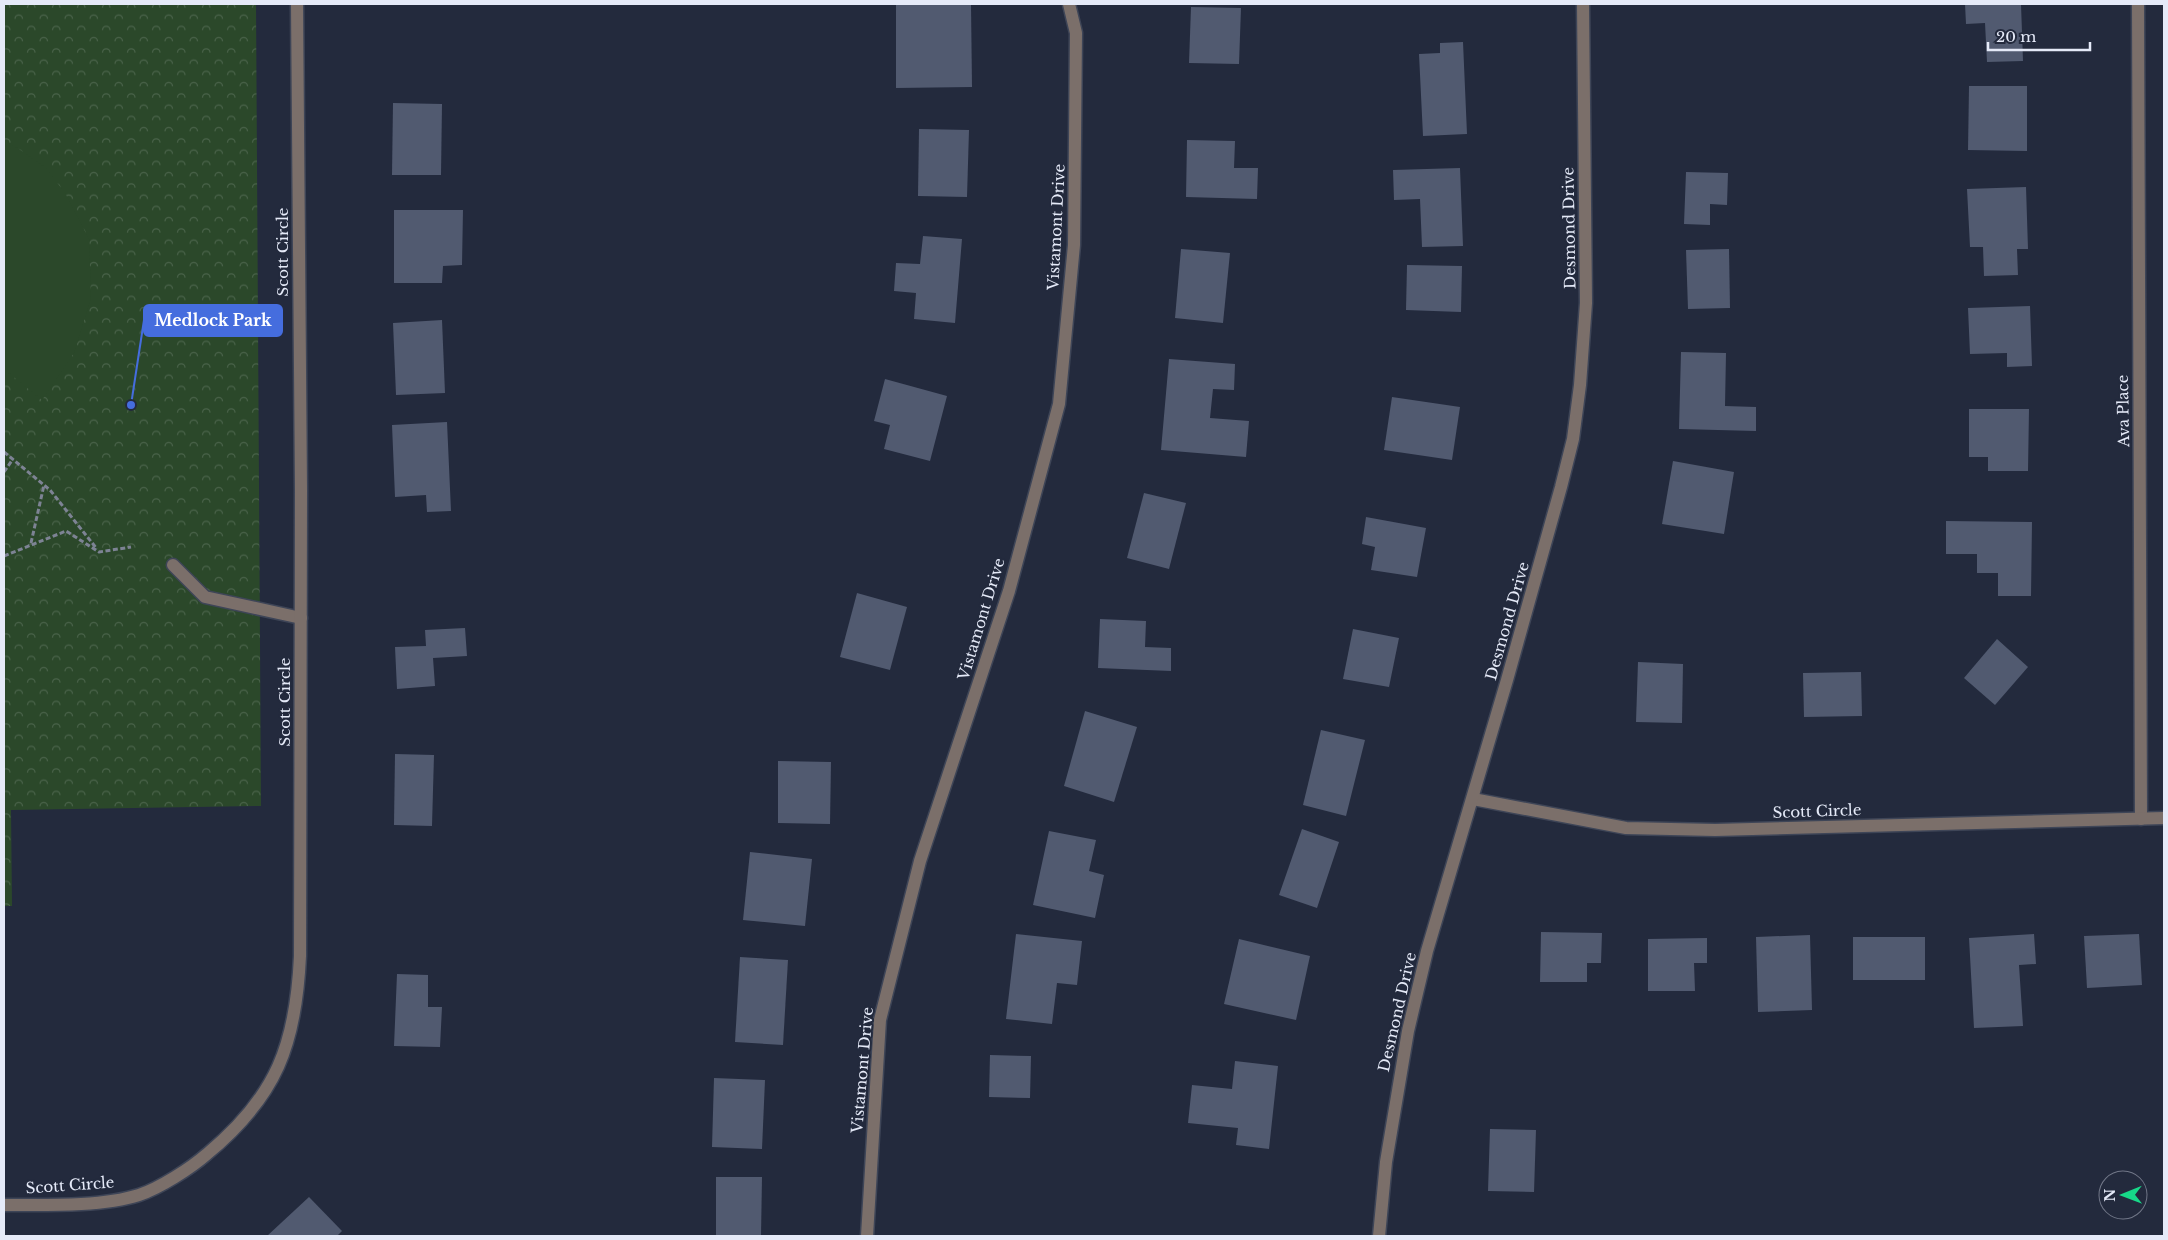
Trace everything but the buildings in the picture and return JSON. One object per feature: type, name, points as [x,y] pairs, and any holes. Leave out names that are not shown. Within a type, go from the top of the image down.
[{"type":"street","name":"Scott Circle","points":[[4,1205],[108,1202],[140,1194],[193,1166],[219,1144],[257,1106],[283,1056],[293,1025],[299,990],[300,956],[301,618],[297,4]]},
{"type":"street","name":"Vistamont Drive","points":[[867,1236],[880,1020],[920,861],[1009,592],[1059,404],[1074,245],[1076,33],[1070,4]]},
{"type":"street","name":"Desmond Drive","points":[[1379,1236],[1386,1162],[1408,1031],[1427,951],[1473,799],[1573,439],[1580,385],[1586,303],[1582,4]]},
{"type":"street","name":"Ava Place","points":[[2138,4],[2141,819]]},
{"type":"street","points":[[173,565],[205,596],[301,618]]},
{"type":"street","name":"Scott Circle","points":[[1473,799],[1626,828],[1658,830],[2164,818]]},
{"type":"path","points":[[4,452],[44,485],[99,552]]},
{"type":"path","points":[[4,472],[13,459]]},
{"type":"path","points":[[31,544],[44,485]]},
{"type":"path","points":[[4,556],[66,530],[99,552],[132,547]]},
{"type":"green space","points":[[4,4],[256,4],[261,806],[11,810],[12,906],[4,906]]},
{"type":"green space","points":[[13,145],[46,168],[65,193],[89,239],[91,298],[74,353],[42,400],[4,369],[4,157]]},
{"type":"place","name":"Medlock Park","points":[[131,405]]}]
